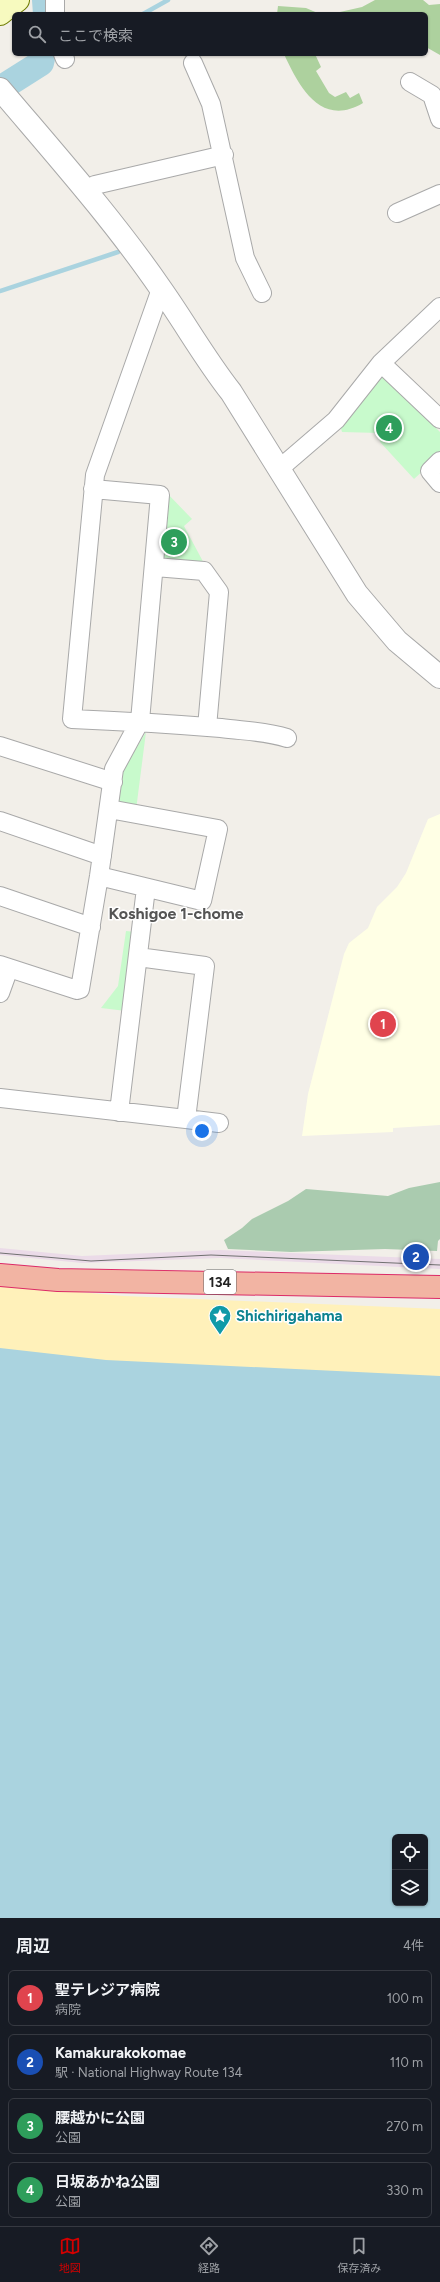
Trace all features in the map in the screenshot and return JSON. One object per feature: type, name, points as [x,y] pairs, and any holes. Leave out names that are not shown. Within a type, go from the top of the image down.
[{"type":"highway","name":"134","points":[[0,1275],[58,1280],[440,1287]]},
{"type":"main road","points":[[0,14],[18,0]]},
{"type":"street","points":[[55,0],[55,12]]},
{"type":"street","points":[[194,63],[211,104],[224,155],[245,258],[262,293]]},
{"type":"street","points":[[410,82],[432,95],[440,120]]},
{"type":"street","points":[[2,92],[84,190],[161,289],[212,368],[231,392],[342,573],[370,611],[397,641],[440,677]]},
{"type":"street","points":[[84,190],[95,185],[224,155]]},
{"type":"street","points":[[397,214],[440,194]]},
{"type":"street","points":[[161,289],[95,475],[72,719],[140,721],[208,727],[275,734],[287,738]]},
{"type":"street","points":[[279,469],[336,420],[381,363],[440,307]]},
{"type":"street","points":[[381,363],[438,414]]},
{"type":"street","points":[[440,461],[430,471],[440,482]]},
{"type":"street","points":[[0,994],[4,966],[77,990],[80,989],[99,876],[114,770],[140,721],[155,567],[160,495],[93,489]]},
{"type":"street","points":[[155,567],[204,571],[219,592],[208,727]]},
{"type":"street","points":[[0,746],[112,782]]},
{"type":"street","points":[[99,876],[202,901],[218,829],[108,809]]},
{"type":"street","points":[[0,821],[102,856]]},
{"type":"street","points":[[119,1112],[146,888]]},
{"type":"street","points":[[0,896],[91,927]]},
{"type":"street","points":[[138,957],[205,966],[186,1120]]},
{"type":"street","points":[[0,1098],[219,1123]]},
{"type":"shaded area","points":[[440,814],[440,1125],[393,1128],[393,1132],[302,1136],[308,1094],[344,954],[349,943],[368,928],[377,907],[397,887],[406,873],[428,819]]},
{"type":"shaded area","points":[[440,1182],[440,1239],[438,1241],[437,1251],[385,1249],[291,1252],[228,1249],[224,1240],[252,1219],[288,1201],[306,1189],[388,1196],[409,1188]]},
{"type":"shaded area","points":[[0,1248],[82,1256],[220,1250],[440,1259],[440,1269],[220,1258],[82,1263],[0,1255]]},
{"type":"green space","points":[[375,0],[423,0],[429,5],[440,4],[440,55],[428,48],[428,12],[340,12],[362,7]]},
{"type":"green space","points":[[278,6],[306,8],[315,12],[277,12]]},
{"type":"green space","points":[[285,56],[316,56],[321,67],[316,71],[329,93],[335,97],[346,92],[350,98],[359,93],[363,103],[348,109],[335,111],[324,107],[313,100],[305,91]]},
{"type":"green space","points":[[375,377],[385,377],[440,432],[440,455],[414,479],[380,442],[379,433],[342,432],[340,425]]},
{"type":"green space","points":[[165,491],[192,519],[184,526],[207,569],[156,557]]},
{"type":"green space","points":[[146,732],[136,810],[116,806],[120,775]]},
{"type":"green space","points":[[126,931],[136,932],[126,1011],[101,1008],[118,986]]},
{"type":"sand","name":"Shichirigahama","points":[[0,1285],[124,1296],[440,1309],[440,1383],[0,1363]]},
{"type":"water","points":[[0,1348],[106,1360],[440,1376],[440,1918],[0,1918]]},
{"type":"waterway","points":[[45,0],[46,12]]},
{"type":"waterway","points":[[147,12],[168,0]]},
{"type":"waterway","points":[[0,89],[41,63],[43,56]]},
{"type":"waterway","points":[[41,63],[55,56]]},
{"type":"waterway","points":[[0,291],[118,252]]},
{"type":"tram line","points":[[0,1253],[91,1261],[211,1255],[440,1265]]},
{"type":"place","name":"日坂あかね公園","points":[[389,428]]},
{"type":"place","name":"腰越かに公園","points":[[174,542]]},
{"type":"place","name":"聖テレジア病院","points":[[383,1024]]},
{"type":"place","name":"Kamakurakokomae","points":[[416,1257]]},
{"type":"place","name":"Shichirigahama","points":[[220,1336]]},
{"type":"district","name":"Koshigoe 1-chome","points":[[176,913]]}]
